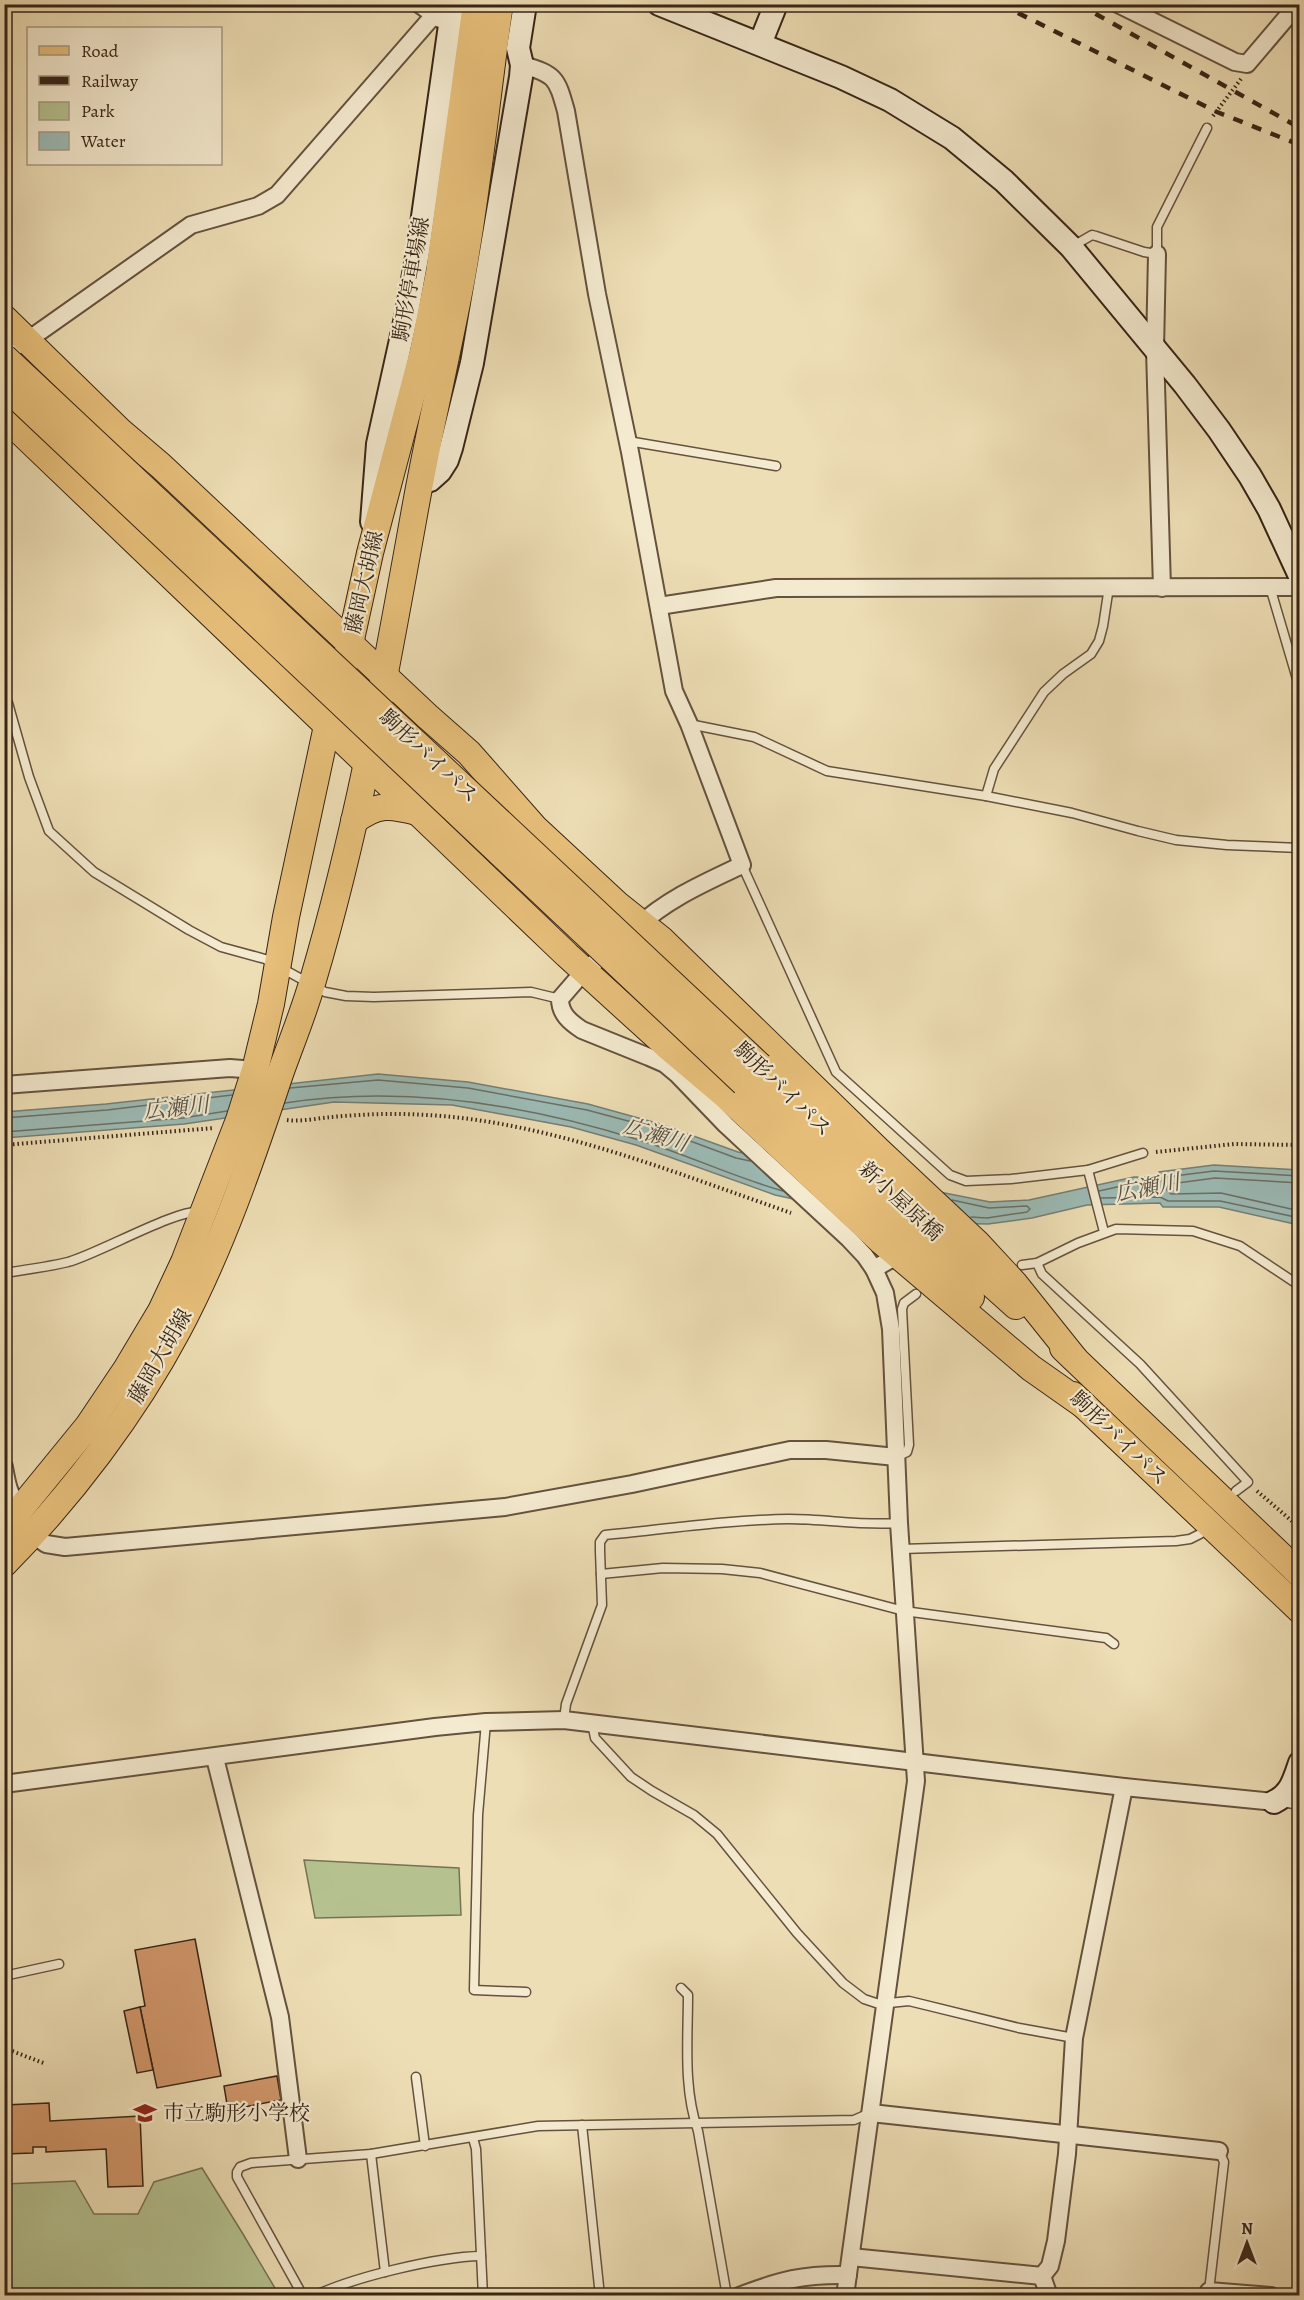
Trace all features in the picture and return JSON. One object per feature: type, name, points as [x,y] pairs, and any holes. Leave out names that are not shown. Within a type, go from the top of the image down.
[{"type":"main road","points":[[476,4],[476,88]]},
{"type":"main road","points":[[476,88],[500,4]]},
{"type":"main road","points":[[420,483],[430,480],[447,460],[472,363],[522,65],[518,48],[525,4]]},
{"type":"main road","points":[[760,44],[776,4]]},
{"type":"main road","points":[[672,7],[841,76],[882,96],[942,132],[988,168],[1071,247],[1185,385],[1234,451],[1269,509],[1299,576]]},
{"type":"main road","name":"駒形停車場線","points":[[370,553],[373,481],[378,444],[418,252],[446,13]]},
{"type":"main road","name":"藤岡大胡線","points":[[4,1564],[33,1535],[107,1442],[177,1331],[275,1119],[280,1074],[312,985],[354,821],[385,676],[420,483],[462,277],[477,183],[476,88]]},
{"type":"main road","name":"藤岡大胡線","points":[[13,1520],[88,1426],[127,1368],[161,1311],[204,1212],[229,1124],[254,1073],[271,1005],[277,965],[327,726],[350,644],[370,553],[423,352],[476,88]]},
{"type":"main road","points":[[4,318],[15,348],[161,466],[469,753],[535,828],[662,940],[978,1244],[1015,1284],[1075,1359]]},
{"type":"main road","name":"駒形バイパス","points":[[15,348],[752,1074],[819,1151]]},
{"type":"main road","name":"駒形バイパス","points":[[4,385],[752,1074],[853,1155]]},
{"type":"main road","points":[[4,416],[365,764],[585,970],[759,1126],[897,1245]]},
{"type":"main road","points":[[354,821],[369,810],[379,807],[393,806],[417,812]]},
{"type":"main road","name":"新小屋原橋","points":[[819,1151],[897,1245]]},
{"type":"main road","name":"新小屋原橋","points":[[853,1155],[949,1246]]},
{"type":"main road","name":"駒形バイパス","points":[[897,1245],[1085,1406],[1299,1610]]},
{"type":"main road","name":"駒形バイパス","points":[[949,1246],[1075,1359],[1299,1574]]},
{"type":"main road","points":[[1274,1802],[1283,1798],[1290,1790],[1299,1763]]},
{"type":"street","points":[[15,348],[191,225],[258,206],[277,195],[446,13],[419,4]]},
{"type":"street","points":[[1118,4],[1235,62],[1247,64],[1298,4]]},
{"type":"street","points":[[522,65],[550,74],[559,88],[567,111],[597,294],[628,441],[674,691],[689,724],[742,865],[689,890],[641,923],[585,970],[560,999],[560,1006],[572,1024],[582,1030],[665,1064],[689,1085],[726,1125],[849,1239],[874,1269],[885,1293],[891,1329],[899,1523],[916,1781],[845,2295]]},
{"type":"street","points":[[1156,254],[1155,350],[1162,588]]},
{"type":"street","points":[[659,606],[776,588],[1299,587]]},
{"type":"street","points":[[4,1085],[230,1068],[254,1073]]},
{"type":"street","points":[[874,1269],[897,1245]]},
{"type":"street","points":[[33,1535],[46,1544],[64,1547],[491,1509],[632,1484],[790,1450],[826,1450],[896,1457]]},
{"type":"street","points":[[4,1467],[7,1488],[13,1501],[13,1520]]},
{"type":"street","points":[[4,1784],[486,1722],[564,1720],[915,1763],[1274,1802]]},
{"type":"street","points":[[215,1758],[280,2017],[298,2159]]},
{"type":"street","points":[[1042,2276],[1050,2266],[1056,2241],[1074,2038],[1124,1787]]},
{"type":"street","points":[[871,2113],[1219,2151]]},
{"type":"street","points":[[851,2258],[1042,2276]]},
{"type":"street","points":[[740,2295],[777,2282],[812,2275],[848,2275]]},
{"type":"street","points":[[1042,2276],[1049,2295]]},
{"type":"street","points":[[1209,2290],[1271,2295]]},
{"type":"lane","points":[[1071,247],[1092,235],[1156,254],[1157,228],[1207,128]]},
{"type":"lane","points":[[628,441],[776,466]]},
{"type":"lane","points":[[986,796],[994,769],[1044,692],[1063,674],[1091,654],[1099,641],[1109,587]]},
{"type":"lane","points":[[1270,587],[1299,689]]},
{"type":"lane","points":[[4,697],[8,702],[29,777],[49,831],[94,872],[189,930],[221,947],[265,959],[325,992],[346,996],[400,997],[531,992],[560,999]]},
{"type":"lane","points":[[689,724],[754,737],[827,771],[986,796],[1072,813],[1176,840],[1299,848]]},
{"type":"lane","points":[[742,865],[836,1072],[950,1175],[966,1181],[989,1181],[1089,1174],[1143,1153]]},
{"type":"lane","points":[[1089,1174],[1104,1232]]},
{"type":"lane","points":[[4,1273],[68,1262],[193,1210],[204,1212]]},
{"type":"lane","points":[[1022,1265],[1037,1263],[1104,1232],[1116,1229],[1193,1231],[1240,1246],[1299,1286]]},
{"type":"lane","points":[[1037,1263],[1042,1274],[1140,1364],[1248,1482],[1236,1491]]},
{"type":"lane","points":[[896,1457],[907,1452],[909,1445],[902,1309],[904,1303],[916,1294]]},
{"type":"lane","points":[[564,1720],[567,1704],[602,1605],[600,1542],[605,1535],[706,1524],[787,1519],[872,1525],[899,1523]]},
{"type":"lane","points":[[901,1549],[1176,1541],[1190,1539],[1200,1534]]},
{"type":"lane","points":[[601,1574],[663,1568],[722,1569],[760,1573],[904,1611],[1106,1638],[1113,1644]]},
{"type":"lane","points":[[486,1722],[478,1815],[474,1990],[526,1992]]},
{"type":"lane","points":[[592,1724],[595,1738],[631,1777],[694,1815],[717,1834],[797,1933],[843,1983],[874,2004],[909,2001],[1019,2028],[1074,2038]]},
{"type":"lane","points":[[1274,1802],[1299,1805]]},
{"type":"lane","points":[[4,1976],[59,1964]]},
{"type":"lane","points":[[681,1988],[688,1995],[688,2084],[727,2295]]},
{"type":"lane","points":[[416,2077],[425,2146]]},
{"type":"lane","points":[[303,2295],[237,2177],[237,2172],[245,2165],[371,2154],[538,2126],[854,2120],[871,2113]]},
{"type":"lane","points":[[582,2125],[600,2295]]},
{"type":"lane","points":[[473,2138],[476,2149],[483,2295]]},
{"type":"lane","points":[[1209,2290],[1224,2162],[1219,2151]]},
{"type":"lane","points":[[371,2154],[385,2272]]},
{"type":"lane","points":[[314,2295],[385,2272],[466,2256],[481,2256]]},
{"type":"path","points":[[1207,128],[1210,119],[1249,69],[1247,64]]},
{"type":"path","points":[[275,1119],[404,1114],[492,1124],[577,1142],[624,1155],[791,1212]]},
{"type":"path","points":[[4,1145],[229,1124]]},
{"type":"path","points":[[1143,1153],[1234,1144],[1299,1145]]},
{"type":"path","points":[[1248,1482],[1299,1528]]},
{"type":"path","points":[[4,2048],[46,2064]]},
{"type":"green space","points":[[304,1860],[459,1868],[461,1915],[315,1918]]},
{"type":"green space","points":[[202,2168],[279,2295],[5,2295],[5,2184],[75,2181],[94,2214],[138,2214],[154,2182]]},
{"type":"water","name":"広瀬川","points":[[378,1074],[468,1082],[588,1104],[660,1124],[738,1152],[990,1202],[1029,1200],[1134,1177],[1158,1177],[1159,1172],[1214,1165],[1299,1170],[1299,1225],[1219,1207],[1163,1207],[1160,1203],[1087,1205],[1032,1218],[988,1224],[943,1223],[876,1217],[775,1195],[636,1145],[571,1127],[452,1105],[334,1102],[184,1124],[5,1138],[4,1112],[106,1104]]},
{"type":"building","points":[[195,1939],[221,2076],[157,2088],[140,2007],[145,2006],[135,1950]]},
{"type":"building","points":[[140,2007],[153,2070],[137,2073],[124,2011]]},
{"type":"building","points":[[277,2076],[281,2100],[228,2110],[224,2086]]},
{"type":"building","points":[[49,2103],[50,2121],[140,2116],[143,2186],[108,2187],[106,2149],[46,2152],[46,2147],[33,2147],[33,2153],[4,2154],[4,2105]]},
{"type":"railway","points":[[1000,4],[1217,112],[1300,145]]},
{"type":"railway","points":[[1078,4],[1300,128]]},
{"type":"place","name":"市立駒形小学校","points":[[145,2113]]}]
